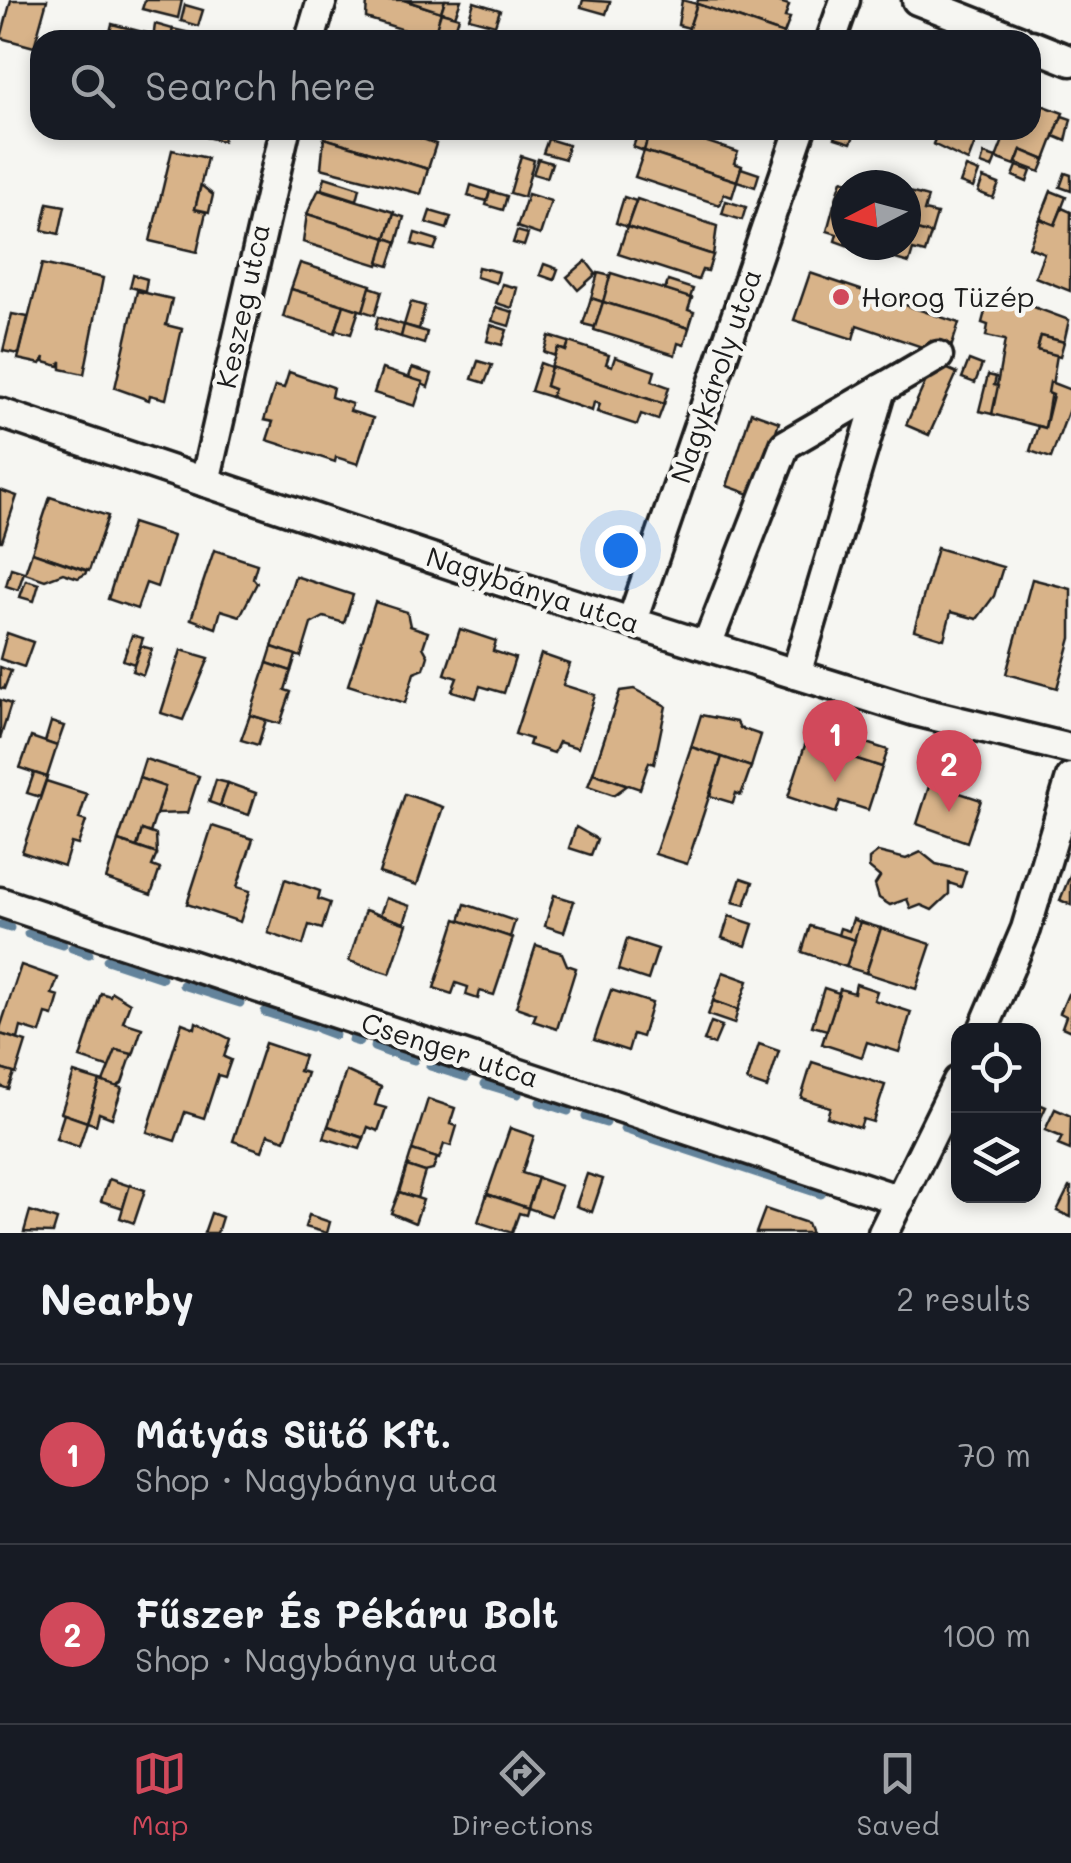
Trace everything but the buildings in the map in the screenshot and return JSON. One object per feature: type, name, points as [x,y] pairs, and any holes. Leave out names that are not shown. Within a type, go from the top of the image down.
[{"type":"street","points":[[313,30],[322,0]]},
{"type":"street","points":[[834,30],[845,0]]},
{"type":"street","points":[[917,0],[993,30]]},
{"type":"street","points":[[1041,49],[1071,61]]},
{"type":"street","name":"Keszeg utca","points":[[205,482],[282,140]]},
{"type":"street","name":"Nagykároly utca","points":[[632,621],[797,140]]},
{"type":"street","points":[[708,645],[786,445],[938,356]]},
{"type":"street","points":[[796,674],[881,389]]},
{"type":"street","name":"Nagybánya utca","points":[[0,414],[796,674],[915,711],[1071,749]]},
{"type":"street","points":[[808,432],[863,447]]},
{"type":"street","points":[[987,1023],[1026,929],[1071,778]]},
{"type":"street","name":"Csenger utca","points":[[0,902],[900,1200]]},
{"type":"street","points":[[883,1233],[951,1095]]},
{"type":"waterway","points":[[0,925],[10,928]]},
{"type":"waterway","points":[[28,934],[63,945]]},
{"type":"waterway","points":[[72,948],[89,954]]},
{"type":"waterway","points":[[107,960],[137,970]]},
{"type":"waterway","points":[[144,972],[162,978]]},
{"type":"waterway","points":[[183,985],[240,1003]]},
{"type":"waterway","points":[[265,1012],[312,1027]]},
{"type":"waterway","points":[[319,1029],[335,1035]]},
{"type":"waterway","points":[[352,1040],[359,1042]]},
{"type":"waterway","points":[[374,1047],[390,1053]]},
{"type":"waterway","points":[[397,1055],[414,1060]]},
{"type":"waterway","points":[[430,1066],[466,1077]]},
{"type":"waterway","points":[[485,1084],[518,1094]]},
{"type":"waterway","points":[[540,1102],[568,1111]]},
{"type":"waterway","points":[[586,1117],[606,1123]]},
{"type":"waterway","points":[[624,1129],[821,1194]]},
{"type":"place","name":"Horog Tüzép","points":[[841,297]]},
{"type":"place","name":"Mátyás Sütő Kft.","points":[[835,782]]},
{"type":"place","name":"Fűszer És Pékáru Bolt","points":[[949,812]]}]
